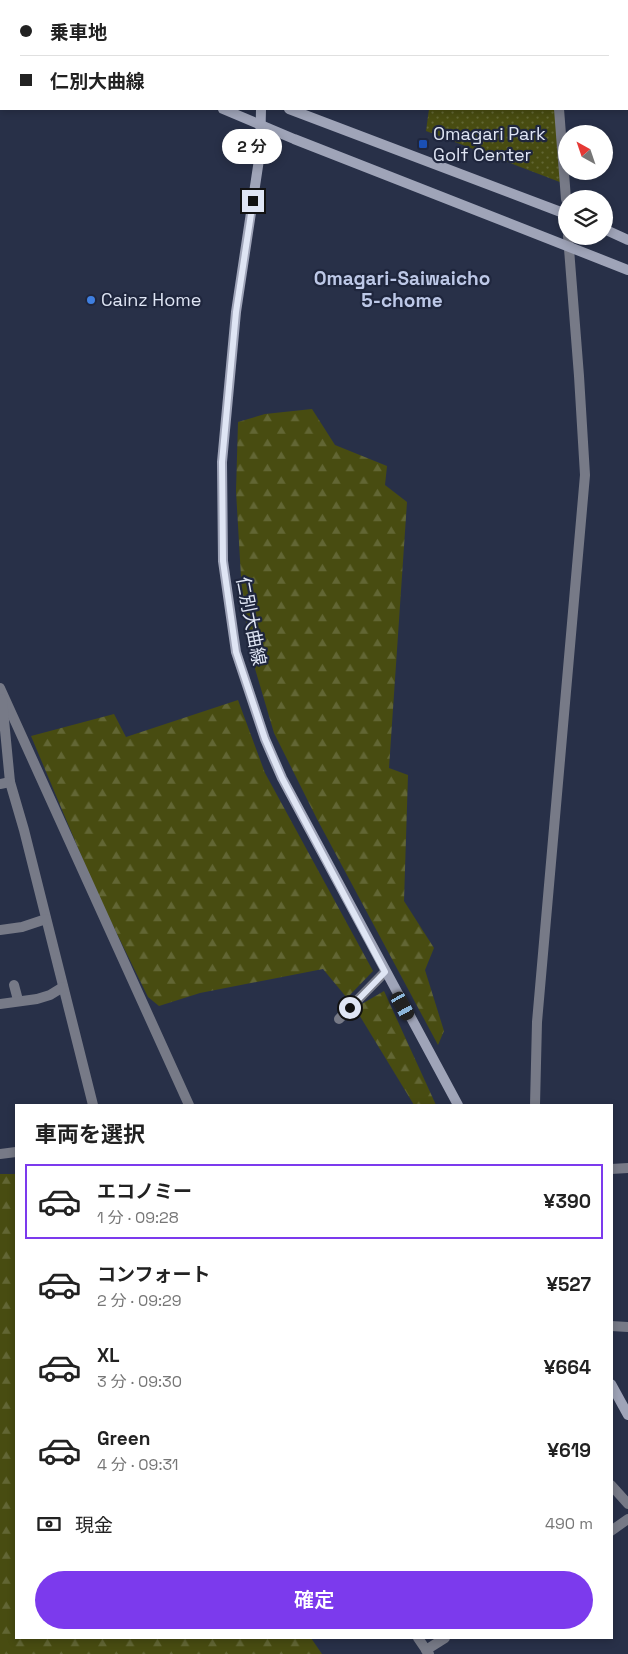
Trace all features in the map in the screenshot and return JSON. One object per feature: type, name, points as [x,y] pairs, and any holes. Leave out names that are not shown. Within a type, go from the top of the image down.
[{"type":"main road","points":[[225,110],[558,237]]},
{"type":"main road","name":"仁別大曲線","points":[[261,110],[260,153],[236,312],[222,462],[223,561],[236,652],[265,739],[282,778],[457,1104]]},
{"type":"main road","points":[[292,110],[558,211]]},
{"type":"main road","points":[[613,233],[628,240]]},
{"type":"main road","points":[[576,245],[628,270]]},
{"type":"main road","points":[[613,1388],[628,1414]]},
{"type":"street","points":[[560,110],[565,190]]},
{"type":"street","points":[[535,1104],[537,1022],[585,474],[568,245]]},
{"type":"street","points":[[0,689],[5,783],[46,919],[93,1104]]},
{"type":"street","points":[[0,689],[189,1104]]},
{"type":"street","points":[[0,930],[22,927],[46,919]]},
{"type":"street","points":[[339,1019],[385,972]]},
{"type":"street","points":[[14,985],[18,1000]]},
{"type":"street","points":[[0,1004],[50,996],[63,987]]},
{"type":"street","points":[[0,1154],[15,1152]]},
{"type":"street","points":[[613,1169],[628,1168]]},
{"type":"street","points":[[613,1326],[628,1326]]},
{"type":"street","points":[[613,1487],[628,1504]]},
{"type":"street","points":[[613,1530],[628,1520]]},
{"type":"street","points":[[419,1639],[428,1652],[444,1639]]},
{"type":"green space","points":[[429,110],[559,110],[558,180],[565,180],[565,184],[426,131]]},
{"type":"green space","points":[[312,409],[335,445],[387,466],[385,485],[407,502],[389,768],[408,775],[404,901],[434,948],[425,970],[444,1031],[438,1045],[317,819],[274,733],[251,655],[242,594],[236,491],[238,422],[265,414]]},
{"type":"green space","points":[[238,700],[265,773],[373,971],[347,998],[323,969],[200,993],[159,1006],[148,997],[97,893],[31,736],[114,714],[126,737]]},
{"type":"green space","points":[[384,991],[436,1104],[413,1104],[355,1008]]},
{"type":"green space","points":[[0,1174],[15,1174],[15,1639],[312,1639],[322,1654],[0,1654]]},
{"type":"place","name":"Omagari Park Golf Center","points":[[423,144]]},
{"type":"place","name":"Cainz Home","points":[[91,300]]},
{"type":"district","name":"Omagari-Saiwaicho 5-chome","points":[[402,289]]},
{"type":"route","points":[[253,201],[236,312],[222,462],[223,561],[236,652],[265,739],[282,778],[385,972],[350,1008]]}]
